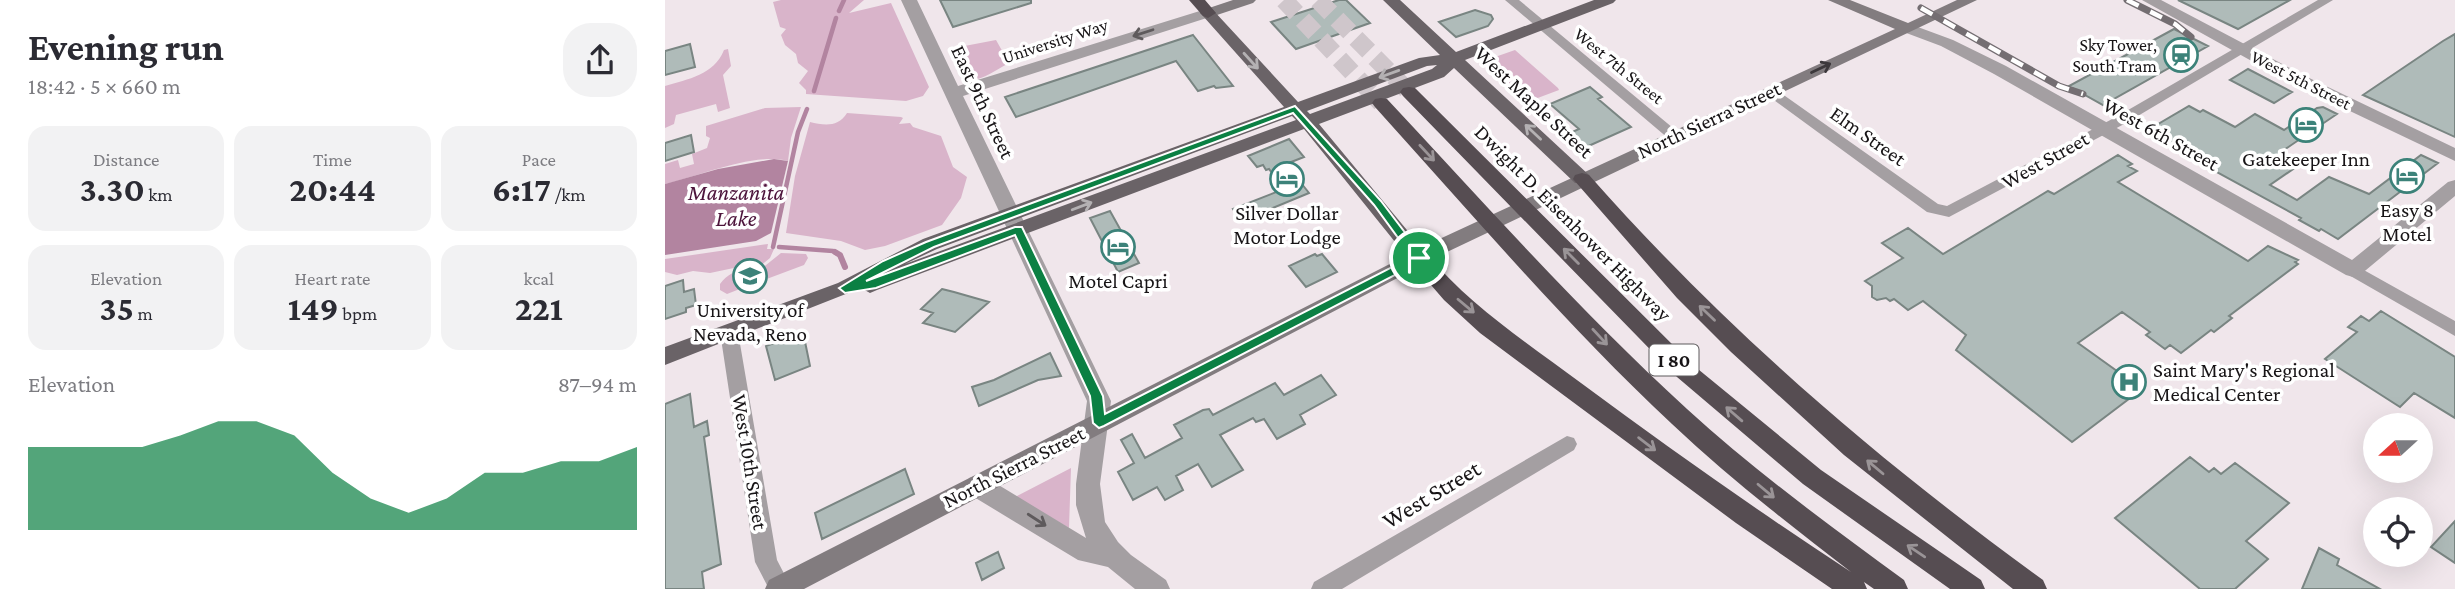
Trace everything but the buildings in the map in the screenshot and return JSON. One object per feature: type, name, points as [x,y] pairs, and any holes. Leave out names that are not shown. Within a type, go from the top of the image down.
[{"type":"highway","name":"Dwight D. Eisenhower Highway","points":[[1409,92],[1685,371],[1812,477],[1972,589]]},
{"type":"highway","name":"I 80","points":[[1381,103],[1589,326],[1679,416],[1781,504],[1895,589]]},
{"type":"highway","points":[[1573,183],[1830,429],[1883,474],[2033,589]]},
{"type":"highway","points":[[1419,258],[1446,289],[1533,359],[1742,515],[1854,589]]},
{"type":"main road","name":"University Way","points":[[1202,6],[1248,0]]},
{"type":"main road","name":"West Maple Street","points":[[1391,0],[1454,59],[1573,183]]},
{"type":"main road","points":[[665,356],[845,288],[930,244],[1015,222],[1301,115],[1438,73],[1454,59],[1608,0]]},
{"type":"main road","name":"West 6th Street","points":[[1836,0],[1907,28]]},
{"type":"main road","name":"North Sierra Street","points":[[780,589],[1440,247],[1969,0]]},
{"type":"main road","points":[[1202,6],[1377,203],[1419,258]]},
{"type":"street","name":"East 9th Street","points":[[909,0],[1097,396],[1099,423]]},
{"type":"street","name":"West 7th Street","points":[[1511,0],[1674,136]]},
{"type":"street","name":"West 5th Street","points":[[2150,0],[2455,155]]},
{"type":"street","name":"West Street","points":[[1943,212],[1953,211],[2105,128],[2327,0]]},
{"type":"street","name":"University Way","points":[[954,93],[1202,6]]},
{"type":"street","name":"West 6th Street","points":[[1907,28],[1947,43],[2000,69],[2455,329]]},
{"type":"street","name":"Elm Street","points":[[1770,92],[1933,208],[1943,212]]},
{"type":"street","points":[[2353,270],[2455,186]]},
{"type":"street","name":"West 10th Street","points":[[729,332],[766,562],[780,589]]},
{"type":"street","points":[[1099,423],[1090,468],[1089,508],[1097,536],[1111,556],[1157,589]]},
{"type":"street","name":"West Street","points":[[1321,589],[1567,444]]},
{"type":"street","points":[[978,486],[1087,552],[1111,556]]},
{"type":"shaded area","points":[[864,0],[849,13],[891,3],[929,87],[923,96],[906,101],[806,94],[806,90],[799,83],[808,71],[798,63],[796,54],[785,45],[781,35],[786,29],[780,27],[773,2]]},
{"type":"shaded area","points":[[996,40],[1009,63],[981,78],[963,79],[954,48]]},
{"type":"shaded area","points":[[728,49],[731,66],[723,75],[730,108],[718,112],[716,104],[676,115],[674,124],[665,128],[665,86],[707,71],[724,50]]},
{"type":"shaded area","points":[[1515,50],[1559,90],[1527,102],[1521,101],[1489,71],[1497,64],[1495,57]]},
{"type":"shaded area","points":[[801,107],[791,138],[788,161],[774,159],[743,162],[665,184],[665,164],[678,160],[680,168],[694,164],[692,154],[707,148],[710,138],[706,136],[706,126],[765,108]]},
{"type":"shaded area","points":[[847,113],[901,117],[903,118],[899,124],[910,123],[913,127],[941,136],[953,167],[967,177],[961,198],[942,225],[885,246],[865,250],[841,241],[786,233],[795,176],[810,122],[835,123]]},
{"type":"shaded area","points":[[768,244],[767,249],[774,249],[770,258],[759,267],[748,265],[710,273],[693,271],[677,275],[665,272],[665,259]]},
{"type":"shaded area","points":[[781,253],[806,254],[808,258],[804,265],[761,281],[761,269]]},
{"type":"shaded area","points":[[752,269],[758,274],[755,283],[727,294],[720,290],[720,284],[730,275]]},
{"type":"shaded area","points":[[1071,468],[1069,528],[1016,497],[1017,496]]},
{"type":"water","name":"Manzanita Lake","points":[[774,159],[788,161],[771,233],[756,241],[665,255],[665,184],[718,169]]},
{"type":"waterway","points":[[839,11],[844,0]]},
{"type":"waterway","points":[[814,91],[836,18]]},
{"type":"waterway","points":[[773,247],[798,132],[807,109]]},
{"type":"waterway","points":[[779,247],[833,251],[838,254]]},
{"type":"waterway","points":[[835,252],[840,255],[845,267]]},
{"type":"tunnel","points":[[1284,0],[1381,103]]},
{"type":"tunnel","points":[[1318,0],[1409,92]]},
{"type":"railway","points":[[2127,0],[2175,24],[2191,37]]},
{"type":"railway","points":[[1921,8],[2059,86],[2083,94]]},
{"type":"place","name":"Sky Tower, South Tram","points":[[2181,55]]},
{"type":"place","name":"Gatekeeper Inn","points":[[2306,125]]},
{"type":"place","name":"Easy 8 Motel","points":[[2407,176]]},
{"type":"place","name":"Silver Dollar Motor Lodge","points":[[1287,179]]},
{"type":"place","name":"Motel Capri","points":[[1118,247]]},
{"type":"place","name":"University of Nevada, Reno","points":[[750,276]]},
{"type":"place","name":"Saint Mary's Regional Medical Center","points":[[2129,382]]},
{"type":"route","points":[[1295,109],[1377,203],[1419,258],[1099,423],[1097,396],[1018,230],[872,285],[845,288],[930,244],[1295,109]]}]
